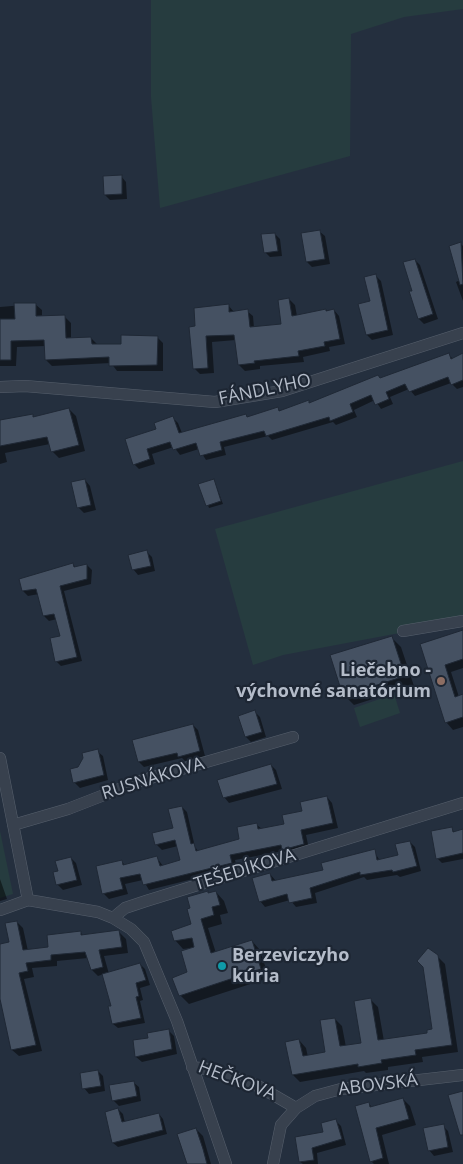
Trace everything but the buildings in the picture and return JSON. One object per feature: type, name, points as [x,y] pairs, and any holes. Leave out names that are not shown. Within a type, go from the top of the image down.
[{"type":"street","name":"FÁNDLYHO","points":[[0,387],[25,386],[215,402],[282,391],[463,333]]},
{"type":"street","points":[[403,631],[463,621]]},
{"type":"street","name":"RUSNÁKOVA","points":[[14,825],[68,809],[140,781],[293,738]]},
{"type":"street","points":[[0,758],[28,900]]},
{"type":"street","name":"TEŠEDÍKOVA","points":[[113,918],[125,908],[146,900],[463,803]]},
{"type":"street","points":[[0,910],[28,900],[98,912],[113,918]]},
{"type":"street","name":"HEČKOVA","points":[[113,918],[131,929],[144,942],[177,1021],[192,1067],[208,1069],[258,1086],[296,1108],[281,1125],[274,1164]]},
{"type":"street","points":[[192,1067],[226,1164]]},
{"type":"street","name":"ABOVSKÁ","points":[[296,1108],[315,1096],[341,1089],[463,1075]]},
{"type":"green space","points":[[151,0],[463,0],[463,9],[404,17],[351,34],[350,156],[160,208],[151,97]]},
{"type":"green space","points":[[463,461],[463,621],[283,655],[253,665],[215,529]]},
{"type":"green space","points":[[394,694],[400,713],[360,727],[354,708]]},
{"type":"green space","points":[[0,831],[13,894],[0,898]]},
{"type":"place","name":"Liečebno - výchovné sanatórium","points":[[441,681]]},
{"type":"place","name":"Berzeviczyho kúria","points":[[222,966]]}]
